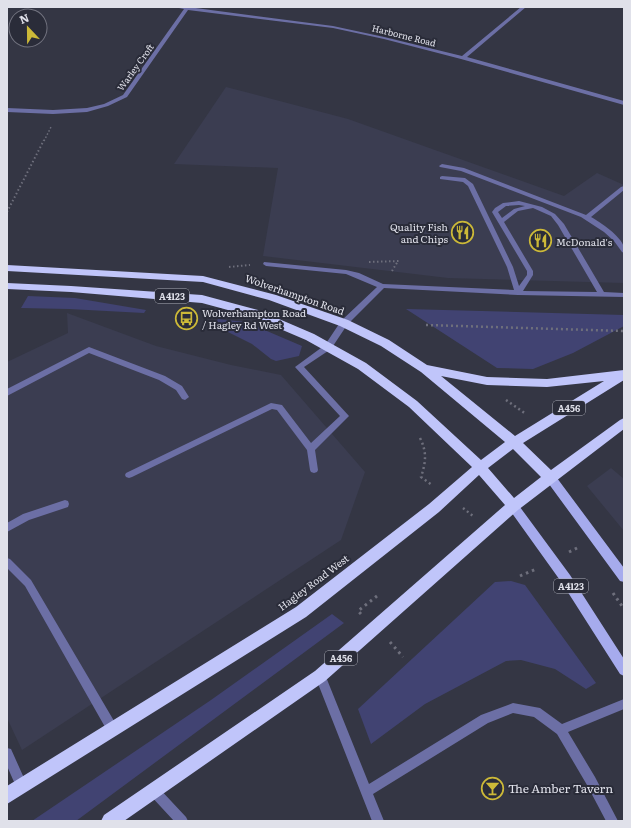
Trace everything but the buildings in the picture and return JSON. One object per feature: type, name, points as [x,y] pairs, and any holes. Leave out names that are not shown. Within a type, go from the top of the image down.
[{"type":"highway","name":"Wolverhampton Road","points":[[7,268],[203,279],[272,297],[344,323],[385,343],[425,369],[514,442],[550,477]]},
{"type":"highway","name":"A4123","points":[[7,286],[71,288],[202,298],[254,313],[310,337],[362,366],[413,404],[480,467]]},
{"type":"highway","points":[[425,369],[488,381],[546,383],[624,374]]},
{"type":"highway","name":"Hagley Road West","points":[[7,796],[301,612],[447,496],[480,467],[514,442],[624,374]]},
{"type":"highway","name":"A456","points":[[110,821],[320,676],[513,506],[624,423]]},
{"type":"highway","points":[[480,467],[513,506]]},
{"type":"main road","points":[[550,477],[624,578]]},
{"type":"main road","name":"A4123","points":[[513,506],[566,579],[624,670]]},
{"type":"street","name":"Harborne Road","points":[[176,7],[333,27],[463,58],[624,103]]},
{"type":"street","points":[[463,58],[524,7]]},
{"type":"street","name":"Warley Croft","points":[[7,110],[87,110],[106,105],[125,96],[187,8]]},
{"type":"street","points":[[442,166],[462,169],[588,217],[607,230],[624,251]]},
{"type":"street","points":[[442,178],[465,180],[471,185],[510,267],[518,294]]},
{"type":"street","points":[[588,217],[623,188]]},
{"type":"street","points":[[518,294],[530,275],[530,271],[495,212],[505,204],[519,203],[538,207],[557,219],[602,295]]},
{"type":"street","points":[[500,222],[516,210],[538,207]]},
{"type":"street","points":[[266,264],[346,272],[382,286],[518,294],[624,295]]},
{"type":"street","points":[[312,449],[345,416],[299,367],[328,347],[344,323],[382,286]]},
{"type":"street","points":[[7,393],[89,350],[162,378],[179,388],[185,397]]},
{"type":"street","points":[[129,475],[271,406],[279,407],[312,449],[314,470]]},
{"type":"street","points":[[7,528],[26,517],[65,504]]},
{"type":"street","points":[[7,562],[28,583],[113,730]]},
{"type":"street","points":[[320,676],[378,821]]},
{"type":"street","points":[[561,730],[624,704]]},
{"type":"street","points":[[366,792],[485,719],[513,708],[536,712],[561,730],[591,781],[612,821]]},
{"type":"street","points":[[7,753],[22,787]]},
{"type":"street","points":[[153,790],[182,821]]},
{"type":"path","points":[[7,212],[60,111]]},
{"type":"path","points":[[426,326],[624,331]]},
{"type":"path","points":[[419,437],[426,448],[427,461],[421,477],[447,496]]},
{"type":"shaded area","points":[[226,87],[348,119],[564,196],[597,173],[624,185],[624,283],[448,278],[263,256],[278,168],[174,164]]},
{"type":"shaded area","points":[[28,296],[75,298],[146,310],[144,313],[21,308]]},
{"type":"shaded area","points":[[406,309],[624,315],[624,326],[573,353],[533,369],[497,368]]},
{"type":"shaded area","points":[[67,313],[156,346],[231,365],[281,375],[365,472],[341,540],[22,750],[7,718],[7,362],[68,333]]},
{"type":"shaded area","points":[[218,319],[246,322],[302,346],[299,356],[276,361],[271,359],[252,344],[214,325]]},
{"type":"shaded area","points":[[611,468],[624,479],[624,531],[587,486]]},
{"type":"shaded area","points":[[511,581],[525,585],[596,683],[586,689],[555,669],[521,660],[506,661],[425,704],[371,744],[358,709],[495,582]]},
{"type":"shaded area","points":[[332,614],[344,623],[76,821],[32,821],[211,700]]},
{"type":"place","name":"Quality Fish and Chips","points":[[463,232]]},
{"type":"place","name":"McDonald's","points":[[541,241]]},
{"type":"place","name":"Wolverhampton Road / Hagley Rd West","points":[[186,318]]},
{"type":"place","name":"The Amber Tavern","points":[[492,788]]}]
